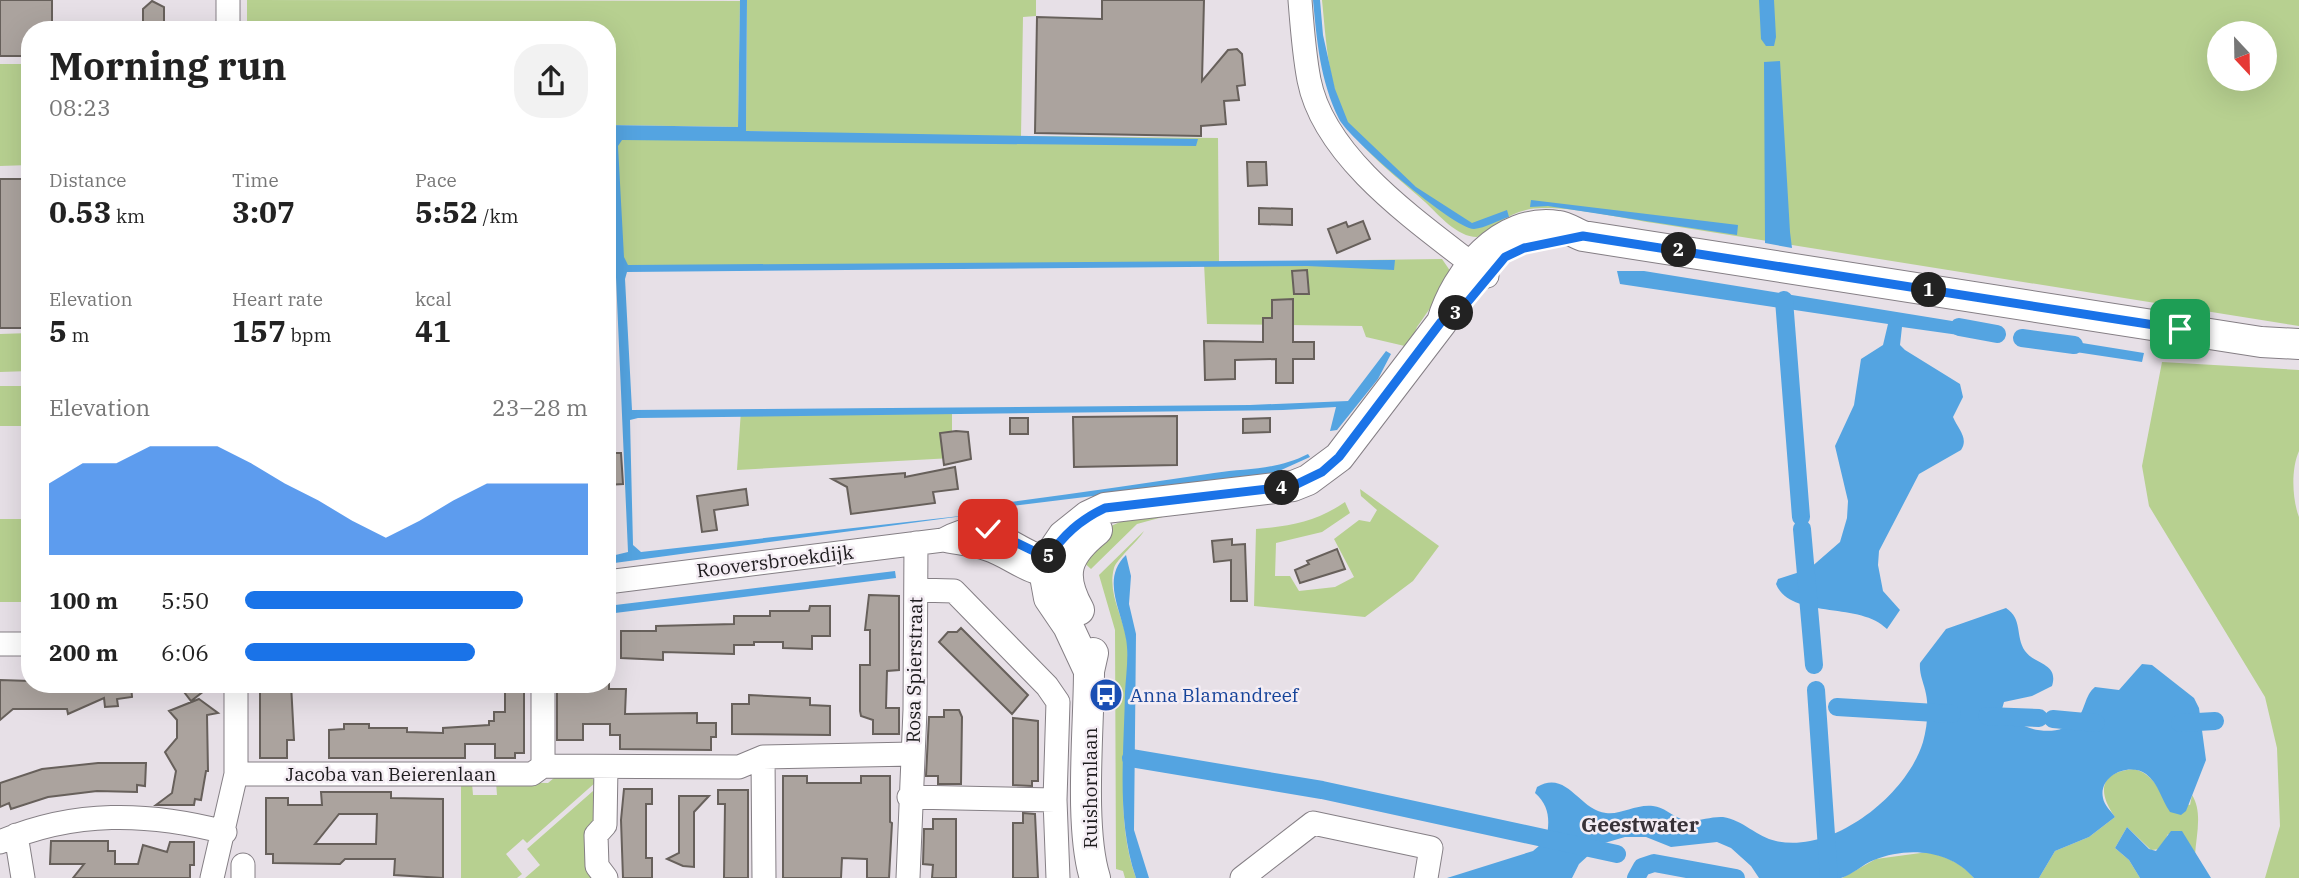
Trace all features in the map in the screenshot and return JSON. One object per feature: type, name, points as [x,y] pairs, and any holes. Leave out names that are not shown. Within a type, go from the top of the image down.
[{"type":"main road","points":[[1053,570],[1125,508],[1293,486],[1308,480],[1339,457],[1441,322],[1448,300],[1480,270],[1515,251],[1583,236],[2261,342],[2299,344]]},
{"type":"main road","name":"Ruishornlaan","points":[[1053,570],[1068,589],[1091,641],[1093,654],[1089,671],[1091,873]]},
{"type":"street","points":[[228,0],[228,21]]},
{"type":"street","points":[[1300,0],[1309,82],[1323,116],[1340,145],[1385,194],[1480,270]]},
{"type":"street","name":"Rooversbroekdijk","points":[[616,581],[943,540],[970,529],[988,529],[1053,570]]},
{"type":"street","name":"Rosa Spierstraat","points":[[908,878],[916,543]]},
{"type":"street","points":[[916,590],[954,591],[1047,687],[1058,702],[1055,800],[1058,878]]},
{"type":"street","points":[[0,644],[21,644]]},
{"type":"street","points":[[212,878],[225,832],[236,774],[236,693]]},
{"type":"street","points":[[543,693],[543,766]]},
{"type":"street","name":"Jacoba van Beierenlaan","points":[[236,774],[505,775],[532,774],[543,766],[739,768],[764,757],[913,754]]},
{"type":"street","points":[[764,757],[764,878]]},
{"type":"street","points":[[606,767],[605,825],[596,835],[597,866],[607,878]]},
{"type":"street","points":[[909,797],[1055,800]]},
{"type":"street","points":[[23,878],[8,839],[58,823],[149,817],[225,832]]},
{"type":"street","points":[[1242,878],[1312,823],[1432,848],[1426,878]]},
{"type":"green space","points":[[247,0],[740,1],[738,127],[616,125],[616,21],[247,21]]},
{"type":"green space","points":[[747,0],[1036,0],[1036,16],[1023,17],[1021,136],[1218,138],[1219,262],[1442,259],[1453,275],[1417,327],[1409,347],[1366,337],[1362,326],[1207,324],[1204,263],[622,267],[617,137],[868,134],[746,131]]},
{"type":"green space","points":[[1322,0],[2299,0],[2299,326],[1575,210],[1530,209],[1502,220],[1477,237],[1470,236],[1442,219],[1365,148],[1344,115],[1328,58]]},
{"type":"green space","points":[[0,64],[21,64],[21,165],[0,166]]},
{"type":"green space","points":[[21,333],[21,371],[0,372],[0,334]]},
{"type":"green space","points":[[2162,362],[2299,370],[2299,451],[2293,484],[2299,517],[2299,878],[2265,878],[2280,826],[2277,748],[2265,697],[2149,506],[2142,466]]},
{"type":"green space","points":[[0,386],[21,386],[21,426],[0,426]]},
{"type":"green space","points":[[952,408],[952,458],[737,470],[741,410]]},
{"type":"green space","points":[[1360,489],[1439,546],[1413,581],[1365,617],[1254,606],[1256,529],[1303,522],[1345,502],[1350,513],[1322,532],[1276,543],[1275,576],[1290,576],[1299,591],[1335,587],[1354,577],[1334,539],[1359,520],[1370,522],[1377,510],[1361,496]]},
{"type":"green space","points":[[1136,515],[1170,515],[1137,524],[1091,569],[1080,559],[1111,526]]},
{"type":"green space","points":[[0,519],[21,519],[21,602],[0,602]]},
{"type":"green space","points":[[1144,531],[1116,565],[1112,578],[1114,596],[1127,642],[1124,820],[1136,878],[1125,878],[1123,871],[1116,869],[1115,630],[1099,575]]},
{"type":"green space","points":[[2134,769],[2152,779],[2163,797],[2190,805],[2192,795],[2198,816],[2195,855],[2191,847],[2168,834],[2161,849],[2151,850],[2127,827],[2115,848],[2129,860],[2140,878],[2039,878],[2055,851],[2089,837],[2115,817],[2106,800],[2105,785],[2113,774]]},
{"type":"green space","points":[[561,772],[587,773],[596,782],[527,843],[523,839],[506,854],[522,874],[517,878],[461,878],[461,783],[472,783],[473,795],[497,795],[496,782],[548,783]]},
{"type":"green space","points":[[593,791],[599,798],[599,878],[525,878],[540,865],[527,849]]},
{"type":"green space","points":[[1928,852],[1953,861],[1974,878],[1842,878],[1876,859]]},
{"type":"water","points":[[740,0],[747,0],[746,131],[1198,139],[1196,146],[622,140],[618,146],[624,257],[628,265],[1395,260],[1394,270],[1307,266],[627,272],[625,279],[632,410],[1250,405],[1348,401],[1386,351],[1391,354],[1378,379],[1337,430],[1330,431],[1336,407],[630,420],[633,545],[641,552],[978,514],[616,563],[616,555],[628,552],[616,277],[616,125],[738,127]]},
{"type":"water","points":[[1313,0],[1320,0],[1323,35],[1335,89],[1348,122],[1416,187],[1472,223],[1507,210],[1509,217],[1474,229],[1463,225],[1402,181],[1347,129],[1339,119],[1323,75]]},
{"type":"water","points":[[1759,0],[1774,0],[1774,46],[1766,46],[1761,39]]},
{"type":"water","points":[[1780,61],[1792,248],[1765,243],[1764,62]]},
{"type":"water","points":[[1531,200],[1738,225],[1737,235],[1548,206],[1530,207]]},
{"type":"water","points":[[1617,271],[1644,271],[1983,326],[1980,338],[1902,327],[1900,345],[1905,350],[1960,384],[1963,397],[1953,417],[1964,441],[1961,450],[1919,474],[1879,551],[1878,565],[1883,591],[1900,610],[1887,629],[1860,615],[1796,602],[1784,595],[1776,584],[1778,579],[1809,569],[1840,542],[1847,518],[1848,501],[1835,446],[1854,405],[1861,359],[1883,345],[1888,324],[1620,284]]},
{"type":"water","points":[[2051,338],[2144,353],[2142,362],[2049,348]]},
{"type":"water","points":[[1308,454],[1310,457],[1279,471],[1256,476],[996,508],[996,504],[1274,466]]},
{"type":"water","points":[[1126,555],[1131,576],[1129,604],[1136,634],[1134,830],[1149,878],[1136,878],[1123,810],[1127,652],[1114,584],[1119,564]]},
{"type":"water","points":[[895,571],[896,578],[616,613],[616,605]]},
{"type":"water","points":[[2006,608],[2015,617],[2025,651],[2049,669],[2053,678],[2052,686],[2032,696],[2004,702],[2002,709],[2008,716],[2027,727],[2048,731],[2068,726],[2079,716],[2095,687],[2119,690],[2142,664],[2152,665],[2194,698],[2199,708],[2206,760],[2186,811],[2181,815],[2170,812],[2157,787],[2146,774],[2132,769],[2117,773],[2105,783],[2103,790],[2105,803],[2115,817],[2089,837],[2055,851],[2039,878],[1974,878],[1953,861],[1928,853],[1914,852],[1874,860],[1841,878],[1759,878],[1751,866],[1731,848],[1717,842],[1671,847],[1646,837],[1625,837],[1601,844],[1579,864],[1572,878],[1447,878],[1533,851],[1546,840],[1548,815],[1544,803],[1535,793],[1537,787],[1547,783],[1557,783],[1565,787],[1588,805],[1606,813],[1653,806],[1686,820],[1723,817],[1737,821],[1776,841],[1798,843],[1843,829],[1884,800],[1901,782],[1914,762],[1923,742],[1927,718],[1927,700],[1920,663],[1946,629]]},
{"type":"water","points":[[2127,827],[2149,849],[2156,851],[2171,831],[2182,831],[2211,878],[2140,878],[2129,860],[2115,848]]},
{"type":"building","points":[[0,0],[52,0],[52,21],[21,21],[21,56],[0,56]]},
{"type":"building","points":[[1102,0],[1204,0],[1202,81],[1228,50],[1237,49],[1242,54],[1245,85],[1237,86],[1239,100],[1224,101],[1226,124],[1201,126],[1201,136],[1035,133],[1037,17],[1102,19]]},
{"type":"building","points":[[152,1],[164,7],[164,21],[143,21],[143,9]]},
{"type":"building","points":[[1247,162],[1266,162],[1267,185],[1248,186]]},
{"type":"building","points":[[0,179],[21,179],[21,328],[0,328]]},
{"type":"building","points":[[1259,208],[1292,209],[1292,225],[1259,224]]},
{"type":"building","points":[[1363,221],[1370,239],[1337,253],[1328,229],[1346,222],[1348,227]]},
{"type":"building","points":[[1307,270],[1309,294],[1294,294],[1292,271]]},
{"type":"building","points":[[1293,299],[1293,342],[1314,342],[1314,359],[1293,359],[1293,383],[1276,383],[1276,359],[1235,360],[1235,379],[1205,380],[1204,341],[1263,342],[1263,318],[1272,318],[1272,300]]},
{"type":"building","points":[[1177,416],[1177,465],[1074,467],[1073,417]]},
{"type":"building","points":[[1010,418],[1028,418],[1028,434],[1010,434]]},
{"type":"building","points":[[1270,418],[1270,432],[1243,433],[1243,419]]},
{"type":"building","points":[[968,432],[971,459],[944,465],[940,433]]},
{"type":"building","points":[[616,453],[621,453],[623,484],[616,484]]},
{"type":"building","points":[[955,467],[958,489],[933,492],[935,503],[851,514],[847,487],[832,479],[905,473],[905,477]]},
{"type":"building","points":[[746,489],[748,505],[714,510],[717,530],[702,532],[697,496]]},
{"type":"building","points":[[1232,539],[1232,545],[1245,544],[1247,601],[1231,601],[1231,560],[1214,562],[1212,541]]},
{"type":"building","points":[[1337,549],[1345,569],[1300,583],[1295,570],[1309,564],[1307,561]]},
{"type":"building","points":[[869,595],[899,596],[899,670],[887,671],[886,708],[899,708],[899,734],[873,734],[873,720],[861,716],[860,665],[870,665],[870,630],[865,630]]},
{"type":"building","points":[[810,606],[830,606],[830,636],[812,636],[812,649],[783,648],[783,642],[754,642],[754,645],[734,645],[734,654],[663,652],[663,660],[621,658],[621,631],[656,631],[656,626],[734,624],[734,616],[770,616],[770,611],[809,611]]},
{"type":"building","points":[[961,628],[1028,695],[1012,714],[939,642],[948,632],[957,632]]},
{"type":"building","points":[[0,680],[21,681],[21,693],[132,693],[132,697],[117,699],[118,706],[105,707],[104,698],[68,714],[67,709],[13,709],[0,720]]},
{"type":"building","points":[[616,689],[626,689],[625,714],[697,713],[697,723],[716,723],[716,737],[711,737],[711,750],[620,749],[620,735],[610,735],[610,724],[583,724],[583,740],[557,740],[557,693],[616,693]]},
{"type":"building","points":[[185,693],[201,693],[191,701]]},
{"type":"building","points":[[260,693],[291,693],[294,740],[287,740],[287,758],[260,758]]},
{"type":"building","points":[[505,693],[524,693],[524,753],[515,753],[515,758],[495,758],[495,744],[465,744],[465,758],[329,758],[329,730],[344,729],[344,724],[369,724],[369,728],[407,728],[407,732],[443,733],[443,728],[489,725],[489,721],[494,721],[494,712],[505,712]]},
{"type":"building","points":[[749,695],[810,698],[810,705],[830,706],[830,735],[732,734],[732,704],[749,704]]},
{"type":"building","points":[[199,699],[218,713],[207,715],[208,771],[201,800],[195,799],[194,805],[156,805],[172,793],[176,771],[165,752],[177,738],[177,720],[169,711]]},
{"type":"building","points":[[944,710],[959,710],[962,717],[961,784],[938,784],[938,776],[926,776],[929,717],[944,717]]},
{"type":"building","points":[[1013,718],[1038,721],[1038,781],[1032,781],[1032,786],[1013,785]]},
{"type":"building","points":[[98,763],[146,763],[145,786],[137,785],[137,792],[97,791],[48,797],[11,809],[9,803],[0,807],[0,783],[42,769]]},
{"type":"building","points":[[783,776],[807,776],[807,783],[861,783],[861,776],[890,776],[892,823],[889,878],[867,878],[867,859],[842,858],[841,878],[783,878]]},
{"type":"building","points":[[624,789],[652,789],[652,804],[646,804],[646,858],[652,858],[652,878],[623,878],[621,820]]},
{"type":"building","points":[[718,790],[748,790],[748,878],[724,878],[725,804],[718,804]]},
{"type":"building","points":[[321,792],[391,792],[391,798],[443,799],[443,878],[394,875],[395,859],[345,859],[340,864],[273,863],[273,854],[266,854],[266,798],[288,798],[288,805],[322,805]],"holes":[[[339,814],[377,814],[376,844],[315,844]]]},
{"type":"building","points":[[679,796],[709,796],[694,812],[694,867],[683,866],[667,859],[679,853]]},
{"type":"building","points":[[1023,813],[1035,814],[1038,878],[1013,878],[1013,823],[1023,823]]},
{"type":"building","points":[[933,819],[956,819],[956,878],[932,878],[933,865],[923,864],[924,829],[933,829]]},
{"type":"building","points":[[51,841],[108,841],[108,851],[115,851],[115,864],[138,864],[143,845],[167,852],[170,842],[194,842],[194,865],[190,865],[190,878],[73,878],[84,864],[50,864]]},
{"type":"waterway","points":[[1784,300],[1801,517]]},
{"type":"waterway","points":[[1959,327],[1997,334]]},
{"type":"waterway","points":[[2022,338],[2074,345]]},
{"type":"waterway","points":[[1802,529],[1814,665]]},
{"type":"waterway","points":[[1816,690],[1829,878]]},
{"type":"waterway","points":[[1837,707],[1952,714]]},
{"type":"waterway","points":[[1987,716],[2039,718]]},
{"type":"waterway","points":[[2053,719],[2096,723]]},
{"type":"waterway","points":[[2180,723],[2215,721]]},
{"type":"waterway","points":[[1131,758],[1322,790],[1617,854]]},
{"type":"waterway","points":[[1636,878],[1642,867],[1654,863],[1736,878]]},
{"type":"place","name":"Anna Blamandreef","points":[[1106,695]]},
{"type":"district","name":"Geestwater","points":[[1640,824]]},
{"type":"route","points":[[988,529],[1048,558],[1063,536],[1088,516],[1105,508],[1125,508],[1293,486],[1308,480],[1339,457],[1441,322],[1461,310],[1505,257],[1524,248],[1583,236],[2180,329]]}]
